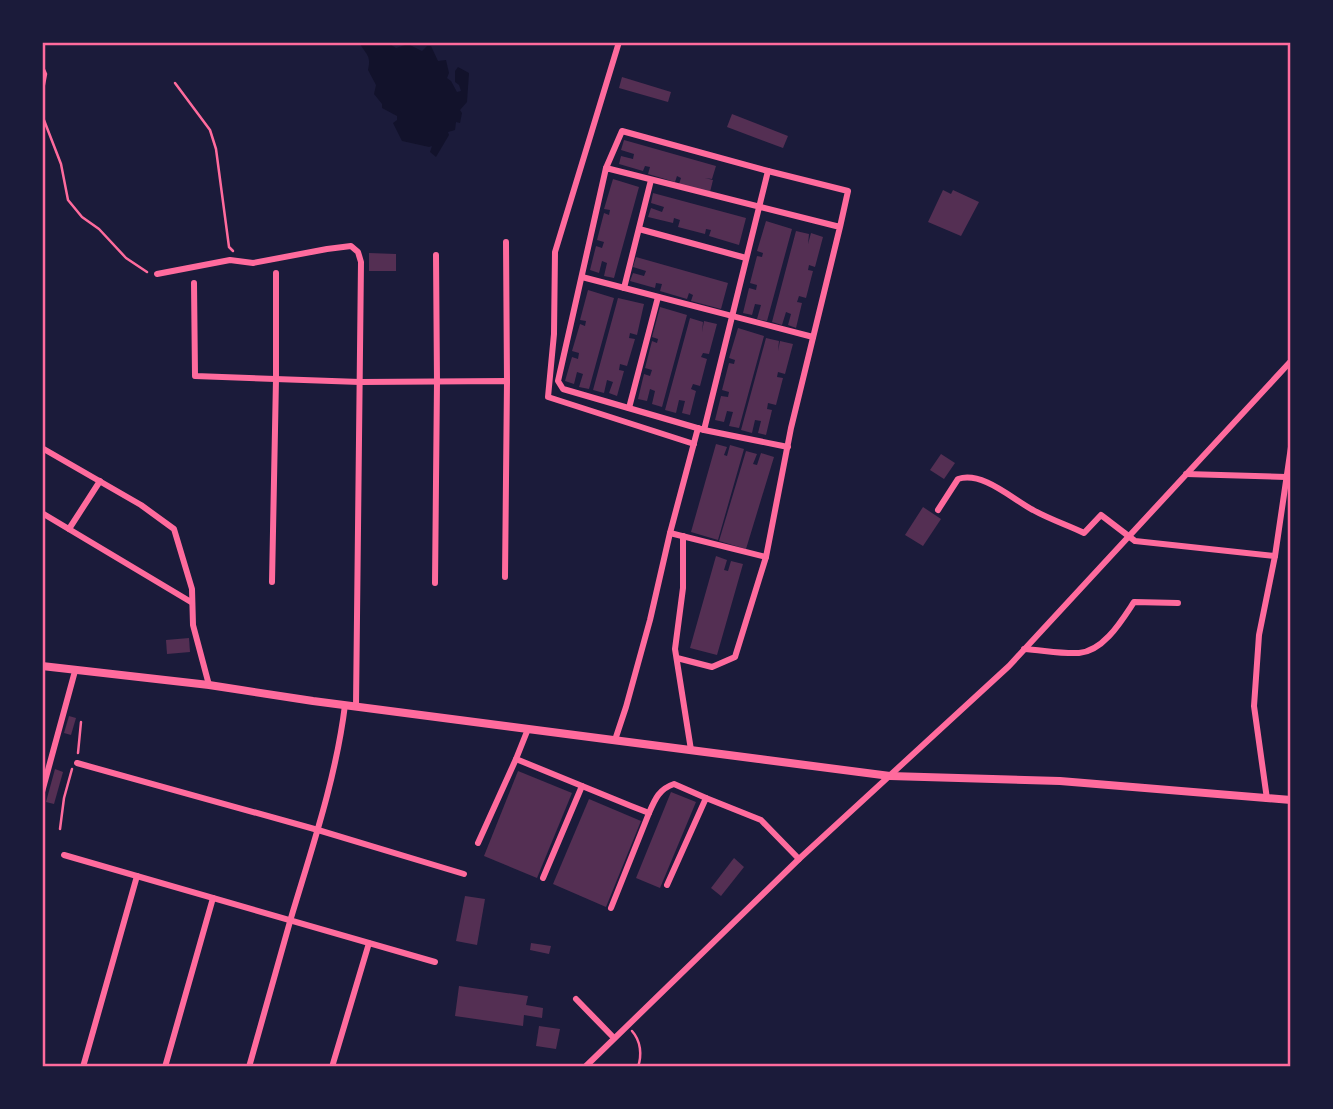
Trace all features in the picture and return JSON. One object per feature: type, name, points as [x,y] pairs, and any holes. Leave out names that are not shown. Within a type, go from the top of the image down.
[{"type":"main road","points":[[42,666],[209,685],[890,776],[1060,781],[1291,800]]},
{"type":"street","points":[[619,42],[555,252],[554,334],[548,397],[694,444]]},
{"type":"street","points":[[677,658],[712,667],[735,657],[766,557],[788,447],[848,191],[622,131],[606,168],[558,381],[563,388],[701,429],[788,447]]},
{"type":"street","points":[[606,168],[840,228]]},
{"type":"street","points":[[615,740],[650,620],[694,444],[701,429],[732,317],[768,171]]},
{"type":"street","points":[[624,288],[651,180]]},
{"type":"street","points":[[639,229],[747,258]]},
{"type":"street","points":[[505,577],[506,242]]},
{"type":"street","points":[[157,274],[230,260],[253,263],[351,246],[358,253],[361,262],[356,706]]},
{"type":"street","points":[[435,583],[436,255]]},
{"type":"street","points":[[272,582],[275,273]]},
{"type":"street","points":[[582,277],[813,337]]},
{"type":"street","points":[[194,283],[195,376],[360,382],[507,381]]},
{"type":"street","points":[[629,408],[658,297]]},
{"type":"street","points":[[585,1067],[799,859],[1009,666],[1291,361]]},
{"type":"street","points":[[1267,799],[1254,706],[1259,635],[1275,556],[1291,447]]},
{"type":"street","points":[[42,448],[141,505],[174,529],[192,589],[193,625],[209,685]]},
{"type":"street","points":[[1186,474],[1286,477]]},
{"type":"street","points":[[938,510],[958,479],[965,477],[981,480],[1033,510],[1084,533],[1101,515],[1135,541],[1275,556]]},
{"type":"street","points":[[69,529],[100,481]]},
{"type":"street","points":[[42,513],[191,602]]},
{"type":"street","points":[[670,533],[766,557]]},
{"type":"street","points":[[683,537],[684,589],[675,649],[691,750]]},
{"type":"street","points":[[1024,649],[1082,653],[1099,645],[1134,602],[1178,603]]},
{"type":"street","points":[[42,792],[75,671]]},
{"type":"street","points":[[249,1067],[318,830],[341,734],[345,705]]},
{"type":"street","points":[[478,843],[528,729]]},
{"type":"street","points":[[516,759],[649,813]]},
{"type":"street","points":[[77,763],[464,874]]},
{"type":"street","points":[[611,908],[658,793],[674,784],[761,820],[799,859]]},
{"type":"street","points":[[543,878],[582,786]]},
{"type":"street","points":[[667,885],[706,798]]},
{"type":"street","points":[[64,855],[435,962]]},
{"type":"street","points":[[83,1067],[137,876]]},
{"type":"street","points":[[165,1067],[213,898]]},
{"type":"street","points":[[332,1067],[369,943]]},
{"type":"street","points":[[576,999],[614,1038]]},
{"type":"path","points":[[42,65],[46,74],[42,95]]},
{"type":"path","points":[[175,83],[210,130],[216,149],[229,247],[242,262]]},
{"type":"path","points":[[42,115],[61,164],[68,200],[82,217],[99,229],[126,258],[144,271],[157,274]]},
{"type":"path","points":[[60,828],[71,770],[77,763],[81,722]]},
{"type":"path","points":[[627,1026],[638,1038],[638,1067]]},
{"type":"shaded area","points":[[359,42],[387,42],[396,48],[408,44],[422,51],[431,46],[438,61],[446,60],[449,73],[447,78],[457,92],[461,91],[455,82],[455,71],[458,67],[469,73],[467,102],[460,110],[460,123],[456,122],[455,130],[448,132],[449,135],[436,157],[430,152],[432,146],[402,141],[393,123],[397,116],[382,108],[374,94],[376,85],[368,70],[368,58]]},
{"type":"building","points":[[622,77],[671,92],[668,102],[619,88]]},
{"type":"building","points":[[732,114],[788,136],[783,148],[727,127]]},
{"type":"building","points":[[624,140],[716,166],[712,179],[705,178],[713,180],[710,192],[679,184],[681,178],[677,176],[675,182],[648,174],[650,167],[645,166],[643,171],[619,164],[621,156],[633,159],[634,154],[621,150]]},
{"type":"building","points":[[613,179],[639,187],[614,278],[604,276],[607,263],[602,261],[599,273],[590,270],[596,246],[602,248],[604,242],[597,240],[604,213],[609,215],[610,210],[604,209]]},
{"type":"building","points":[[943,190],[951,194],[953,190],[979,202],[961,236],[928,222]]},
{"type":"building","points":[[653,193],[746,218],[739,245],[709,236],[711,230],[706,229],[705,234],[678,227],[680,220],[674,218],[673,223],[648,217],[651,208],[662,212],[664,207],[651,203]]},
{"type":"building","points":[[766,221],[792,229],[767,321],[757,319],[761,305],[755,304],[752,315],[743,313],[749,288],[756,290],[757,285],[750,283],[757,256],[762,257],[763,253],[757,251]]},
{"type":"building","points":[[796,231],[809,234],[808,244],[811,233],[823,237],[815,267],[809,265],[808,270],[813,271],[806,298],[799,296],[797,302],[802,303],[796,328],[788,325],[791,314],[786,312],[782,325],[772,322]]},
{"type":"building","points":[[369,253],[396,254],[396,271],[369,271]]},
{"type":"building","points":[[636,257],[728,283],[721,309],[691,301],[693,295],[689,293],[687,299],[660,291],[662,284],[656,283],[655,288],[630,281],[633,273],[644,276],[646,271],[633,267]]},
{"type":"building","points":[[588,290],[614,298],[589,389],[579,387],[583,374],[577,372],[574,384],[565,381],[572,357],[578,359],[579,353],[572,351],[580,324],[585,326],[586,321],[580,320]]},
{"type":"building","points":[[618,298],[644,304],[637,335],[630,333],[629,338],[635,339],[627,366],[620,364],[619,370],[624,371],[617,396],[609,393],[613,382],[607,380],[604,393],[593,390]]},
{"type":"building","points":[[660,307],[687,315],[662,407],[652,404],[655,391],[650,389],[647,401],[638,399],[644,374],[650,376],[652,370],[645,368],[652,341],[657,343],[658,339],[652,337]]},
{"type":"building","points":[[690,318],[703,322],[702,332],[704,321],[717,324],[709,354],[703,353],[701,357],[707,359],[700,386],[693,384],[691,389],[696,391],[690,415],[682,413],[685,401],[679,400],[676,413],[665,410]]},
{"type":"building","points":[[738,328],[764,336],[739,428],[729,426],[733,412],[727,411],[724,422],[715,420],[721,396],[728,397],[729,392],[722,390],[729,363],[734,364],[735,360],[729,358]]},
{"type":"building","points":[[766,338],[779,341],[778,351],[780,341],[793,344],[785,374],[778,372],[777,377],[783,378],[776,405],[768,403],[767,409],[772,410],[766,435],[758,433],[761,421],[755,420],[752,433],[741,430]]},
{"type":"building","points":[[716,444],[727,447],[724,455],[727,456],[730,445],[744,449],[718,540],[691,532]]},
{"type":"building","points":[[746,451],[757,454],[753,464],[757,465],[761,453],[774,457],[746,549],[719,541]]},
{"type":"building","points":[[941,454],[955,463],[944,479],[930,470]]},
{"type":"building","points":[[923,507],[941,519],[923,546],[905,535]]},
{"type":"building","points":[[716,556],[727,560],[724,570],[728,571],[731,561],[743,564],[717,655],[690,648]]},
{"type":"building","points":[[189,638],[190,652],[167,654],[166,640]]},
{"type":"building","points":[[69,716],[76,718],[71,735],[64,733]]},
{"type":"building","points":[[55,769],[63,772],[54,804],[46,802]]},
{"type":"building","points":[[518,771],[572,793],[537,878],[484,856]]},
{"type":"building","points":[[671,792],[696,802],[660,888],[636,878]]},
{"type":"building","points":[[589,799],[641,821],[606,907],[553,884]]},
{"type":"building","points":[[734,858],[744,867],[721,896],[711,888]]},
{"type":"building","points":[[465,896],[485,899],[477,945],[456,941]]},
{"type":"building","points":[[531,943],[551,946],[549,954],[530,950]]},
{"type":"building","points":[[459,986],[528,996],[526,1005],[543,1008],[542,1018],[524,1015],[523,1026],[455,1016]]},
{"type":"building","points":[[539,1026],[560,1029],[556,1049],[536,1046]]}]
